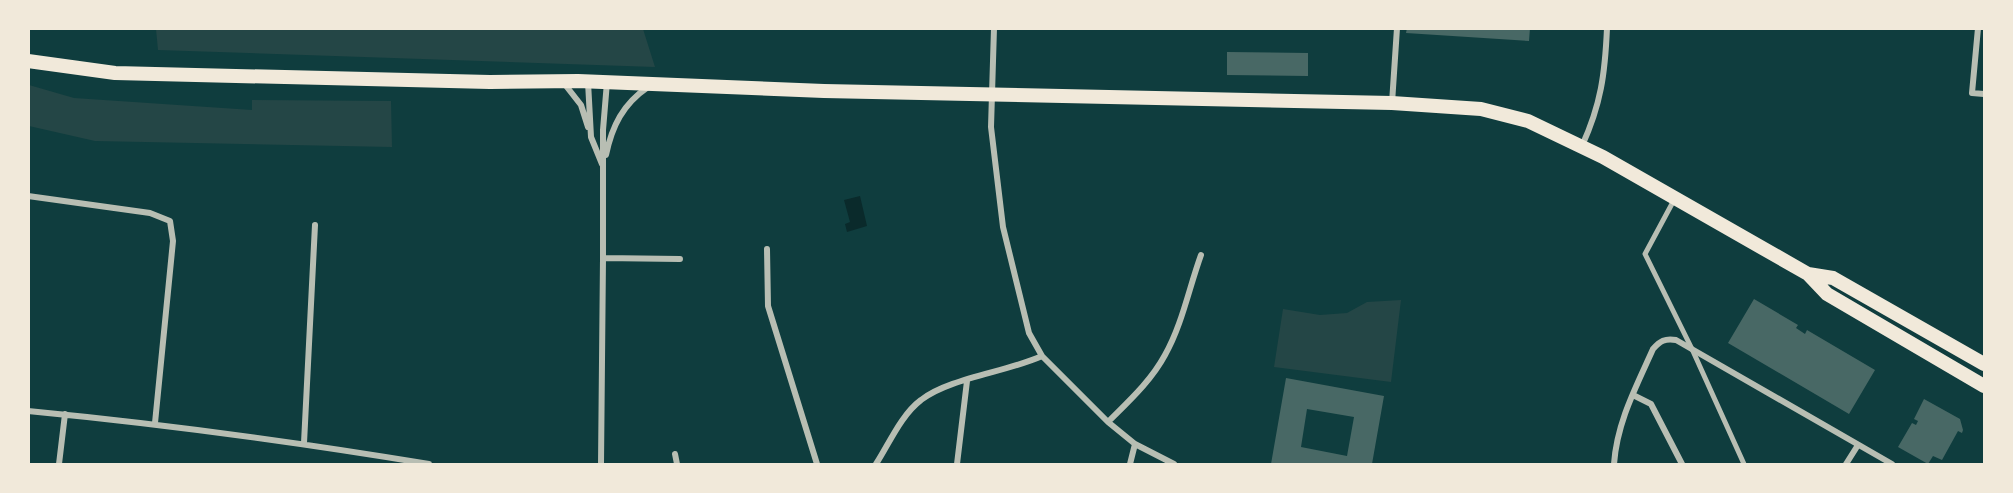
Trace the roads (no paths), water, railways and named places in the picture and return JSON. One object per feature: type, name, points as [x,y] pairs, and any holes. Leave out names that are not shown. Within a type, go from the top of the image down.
[{"type":"main road","points":[[28,61],[115,74],[490,82],[607,82],[730,88],[1392,103],[1481,109],[1528,121],[1582,147],[1808,274],[1827,294],[1984,386]]},
{"type":"main road","points":[[1808,274],[1833,278],[1984,364]]},
{"type":"street","points":[[994,28],[991,127],[1003,227],[1029,333],[1042,356],[1108,422],[1136,444],[1174,465]]},
{"type":"street","points":[[1392,103],[1397,28]]},
{"type":"street","points":[[1582,147],[1599,105],[1605,62],[1606,28]]},
{"type":"street","points":[[1978,28],[1972,93],[1984,94]]},
{"type":"street","points":[[563,81],[581,105],[603,167]]},
{"type":"street","points":[[588,82],[591,137]]},
{"type":"street","points":[[601,465],[603,130],[607,82]]},
{"type":"street","points":[[603,167],[611,133],[624,107],[653,84]]},
{"type":"street","points":[[28,196],[150,213],[170,220],[173,241],[154,423]]},
{"type":"street","points":[[1675,199],[1645,254],[1692,349],[1744,465]]},
{"type":"street","points":[[304,443],[315,225]]},
{"type":"street","points":[[767,249],[768,306],[816,465]]},
{"type":"street","points":[[1108,422],[1154,374],[1165,356],[1174,337],[1201,255]]},
{"type":"street","points":[[603,258],[680,259]]},
{"type":"street","points":[[1614,465],[1619,428],[1632,395],[1653,349],[1667,338],[1692,349],[1892,465]]},
{"type":"street","points":[[876,465],[907,414],[920,400],[941,388],[1028,363],[1042,356]]},
{"type":"street","points":[[957,465],[967,381]]},
{"type":"street","points":[[1632,395],[1651,404],[1682,465]]},
{"type":"street","points":[[28,411],[154,423],[304,443],[429,465]]},
{"type":"street","points":[[59,465],[64,414]]},
{"type":"street","points":[[1130,465],[1136,444]]},
{"type":"street","points":[[1846,465],[1858,445]]},
{"type":"street","points":[[675,454],[677,465]]}]
